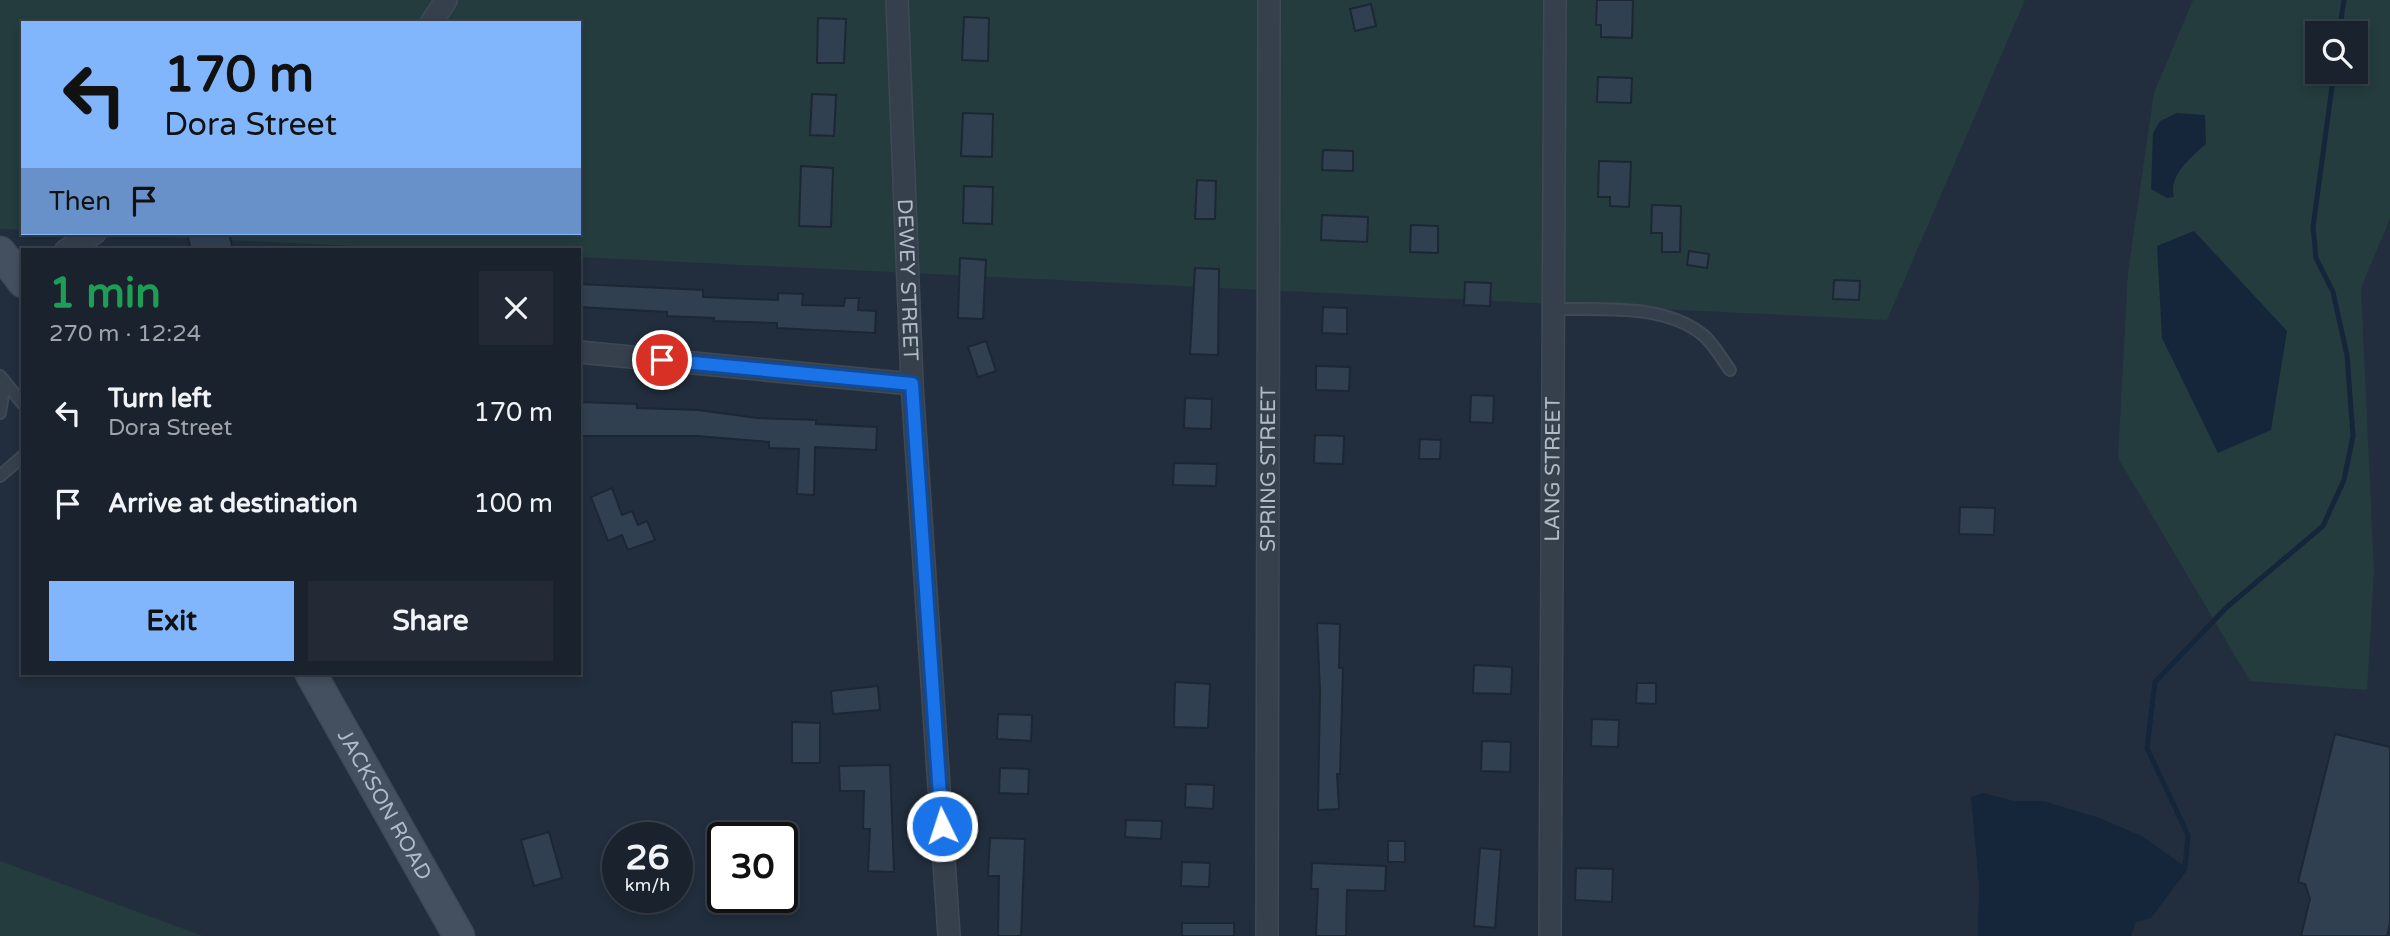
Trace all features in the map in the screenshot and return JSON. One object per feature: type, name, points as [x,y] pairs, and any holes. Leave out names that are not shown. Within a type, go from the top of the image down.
[{"type":"main road","points":[[0,252],[21,278]]},
{"type":"main road","name":"JACKSON ROAD","points":[[312,675],[459,936]]},
{"type":"street","points":[[432,21],[446,0]]},
{"type":"street","name":"DEWEY STREET","points":[[897,0],[912,384],[949,936]]},
{"type":"street","name":"SPRING STREET","points":[[1267,936],[1269,0]]},
{"type":"street","name":"LANG STREET","points":[[1550,936],[1555,0]]},
{"type":"street","points":[[69,248],[91,235]]},
{"type":"street","points":[[581,352],[912,384]]},
{"type":"lane","points":[[1553,309],[1632,310],[1679,321],[1704,335],[1730,370]]},
{"type":"lane","points":[[2,379],[21,402]]},
{"type":"lane","points":[[0,412],[2,379]]},
{"type":"lane","points":[[0,476],[21,458]]},
{"type":"green space","points":[[0,0],[2025,0],[1887,320],[581,257],[581,248],[396,248],[118,235],[581,235],[581,21],[21,21],[21,230],[0,229]]},
{"type":"green space","points":[[2193,0],[2390,0],[2390,218],[2361,288],[2374,571],[2367,690],[2250,681],[2118,458],[2128,272],[2154,93]]},
{"type":"green space","points":[[0,861],[203,936],[0,936]]},
{"type":"water","points":[[2177,113],[2205,115],[2206,144],[2182,168],[2174,182],[2174,197],[2167,198],[2151,189],[2153,133],[2160,121]]},
{"type":"water","points":[[2194,231],[2287,331],[2271,430],[2218,453],[2162,338],[2157,246]]},
{"type":"water","points":[[1983,793],[2014,801],[2043,801],[2097,817],[2142,836],[2188,869],[2151,918],[2136,922],[2131,936],[1978,936],[1979,885],[1971,797]]},
{"type":"building","points":[[1597,0],[1633,0],[1632,38],[1601,37],[1601,25],[1596,25]]},
{"type":"building","points":[[1371,4],[1376,26],[1355,31],[1350,9]]},
{"type":"building","points":[[964,17],[989,18],[988,61],[962,60]]},
{"type":"building","points":[[818,18],[846,19],[844,63],[817,63]]},
{"type":"building","points":[[1598,77],[1632,78],[1631,103],[1597,102]]},
{"type":"building","points":[[812,94],[836,95],[834,136],[810,135]]},
{"type":"building","points":[[963,113],[993,114],[992,157],[961,156]]},
{"type":"building","points":[[1323,150],[1353,151],[1353,171],[1322,170]]},
{"type":"building","points":[[1599,161],[1631,162],[1629,207],[1610,206],[1610,197],[1598,197]]},
{"type":"building","points":[[801,166],[833,168],[831,227],[799,226]]},
{"type":"building","points":[[1197,180],[1216,181],[1215,219],[1195,219]]},
{"type":"building","points":[[964,186],[993,187],[992,224],[963,223]]},
{"type":"building","points":[[1652,205],[1681,206],[1680,252],[1662,252],[1662,233],[1651,233]]},
{"type":"building","points":[[1322,215],[1368,217],[1367,242],[1321,240]]},
{"type":"building","points":[[1411,225],[1438,226],[1438,253],[1410,252]]},
{"type":"building","points":[[187,235],[229,235],[233,248],[191,248]]},
{"type":"building","points":[[1689,251],[1709,254],[1707,268],[1687,265]]},
{"type":"building","points":[[960,258],[986,260],[983,319],[958,318]]},
{"type":"building","points":[[1195,268],[1219,269],[1218,355],[1190,354]]},
{"type":"building","points":[[1834,280],[1860,281],[1859,300],[1833,299]]},
{"type":"building","points":[[1465,282],[1491,283],[1490,306],[1464,305]]},
{"type":"building","points":[[581,284],[703,290],[703,297],[778,300],[778,293],[803,294],[802,305],[844,306],[845,298],[859,298],[858,310],[876,311],[875,333],[777,328],[777,323],[714,321],[714,318],[667,316],[667,312],[581,307]]},
{"type":"building","points":[[1323,307],[1347,308],[1347,334],[1322,333]]},
{"type":"building","points":[[986,341],[996,371],[978,377],[968,347]]},
{"type":"building","points":[[1316,366],[1350,367],[1349,391],[1316,390]]},
{"type":"building","points":[[1471,395],[1494,396],[1493,423],[1470,422]]},
{"type":"building","points":[[1185,398],[1212,399],[1211,429],[1184,428]]},
{"type":"building","points":[[581,402],[637,404],[637,408],[698,410],[757,418],[816,420],[816,424],[877,427],[876,450],[815,447],[814,495],[797,494],[799,449],[769,448],[769,442],[697,436],[581,436]]},
{"type":"building","points":[[1315,435],[1344,436],[1343,464],[1314,463]]},
{"type":"building","points":[[1420,439],[1441,440],[1440,459],[1419,459]]},
{"type":"building","points":[[1174,463],[1217,464],[1216,486],[1173,485]]},
{"type":"building","points":[[612,488],[622,515],[632,511],[638,525],[647,521],[655,540],[628,550],[622,535],[608,541],[591,497]]},
{"type":"building","points":[[1960,507],[1995,508],[1994,535],[1959,534]]},
{"type":"building","points":[[1317,623],[1340,624],[1339,668],[1343,668],[1340,774],[1337,774],[1339,809],[1318,810],[1320,691]]},
{"type":"building","points":[[1474,665],[1512,667],[1511,694],[1473,693]]},
{"type":"building","points":[[1175,682],[1210,684],[1208,728],[1174,727]]},
{"type":"building","points":[[1637,683],[1656,683],[1656,704],[1636,703]]},
{"type":"building","points":[[878,686],[880,710],[833,714],[831,691]]},
{"type":"building","points":[[998,714],[1032,715],[1031,741],[997,739]]},
{"type":"building","points":[[1592,719],[1619,720],[1618,747],[1591,746]]},
{"type":"building","points":[[792,722],[820,723],[820,763],[792,763]]},
{"type":"building","points":[[2335,734],[2390,747],[2390,923],[2387,936],[2301,936],[2310,899],[2305,884],[2298,882]]},
{"type":"building","points":[[1482,741],[1511,742],[1510,772],[1481,771]]},
{"type":"building","points":[[890,765],[894,872],[868,871],[870,829],[863,829],[864,791],[840,791],[839,766]]},
{"type":"building","points":[[1000,768],[1029,769],[1028,794],[999,793]]},
{"type":"building","points":[[1186,784],[1214,785],[1213,809],[1185,807]]},
{"type":"building","points":[[1126,820],[1162,821],[1161,839],[1125,837]]},
{"type":"building","points":[[549,832],[562,878],[534,886],[521,840]]},
{"type":"building","points":[[990,838],[1025,839],[1021,936],[998,936],[999,876],[988,876]]},
{"type":"building","points":[[1388,841],[1405,841],[1405,862],[1388,862]]},
{"type":"building","points":[[1480,848],[1501,850],[1495,928],[1474,926]]},
{"type":"building","points":[[1182,862],[1210,863],[1209,887],[1181,886]]},
{"type":"building","points":[[1312,863],[1386,866],[1385,891],[1347,890],[1346,936],[1316,936],[1318,889],[1311,889]]},
{"type":"building","points":[[1576,868],[1613,869],[1612,902],[1575,900]]},
{"type":"building","points":[[1182,923],[1234,923],[1234,936],[1182,936]]},
{"type":"waterway","points":[[2341,21],[2344,0]]},
{"type":"waterway","points":[[2185,867],[2188,835],[2147,748],[2155,682],[2227,607],[2323,526],[2344,480],[2353,436],[2347,355],[2333,292],[2316,258],[2313,227],[2332,84]]},
{"type":"route","points":[[662,360],[912,384],[942,826]]}]
